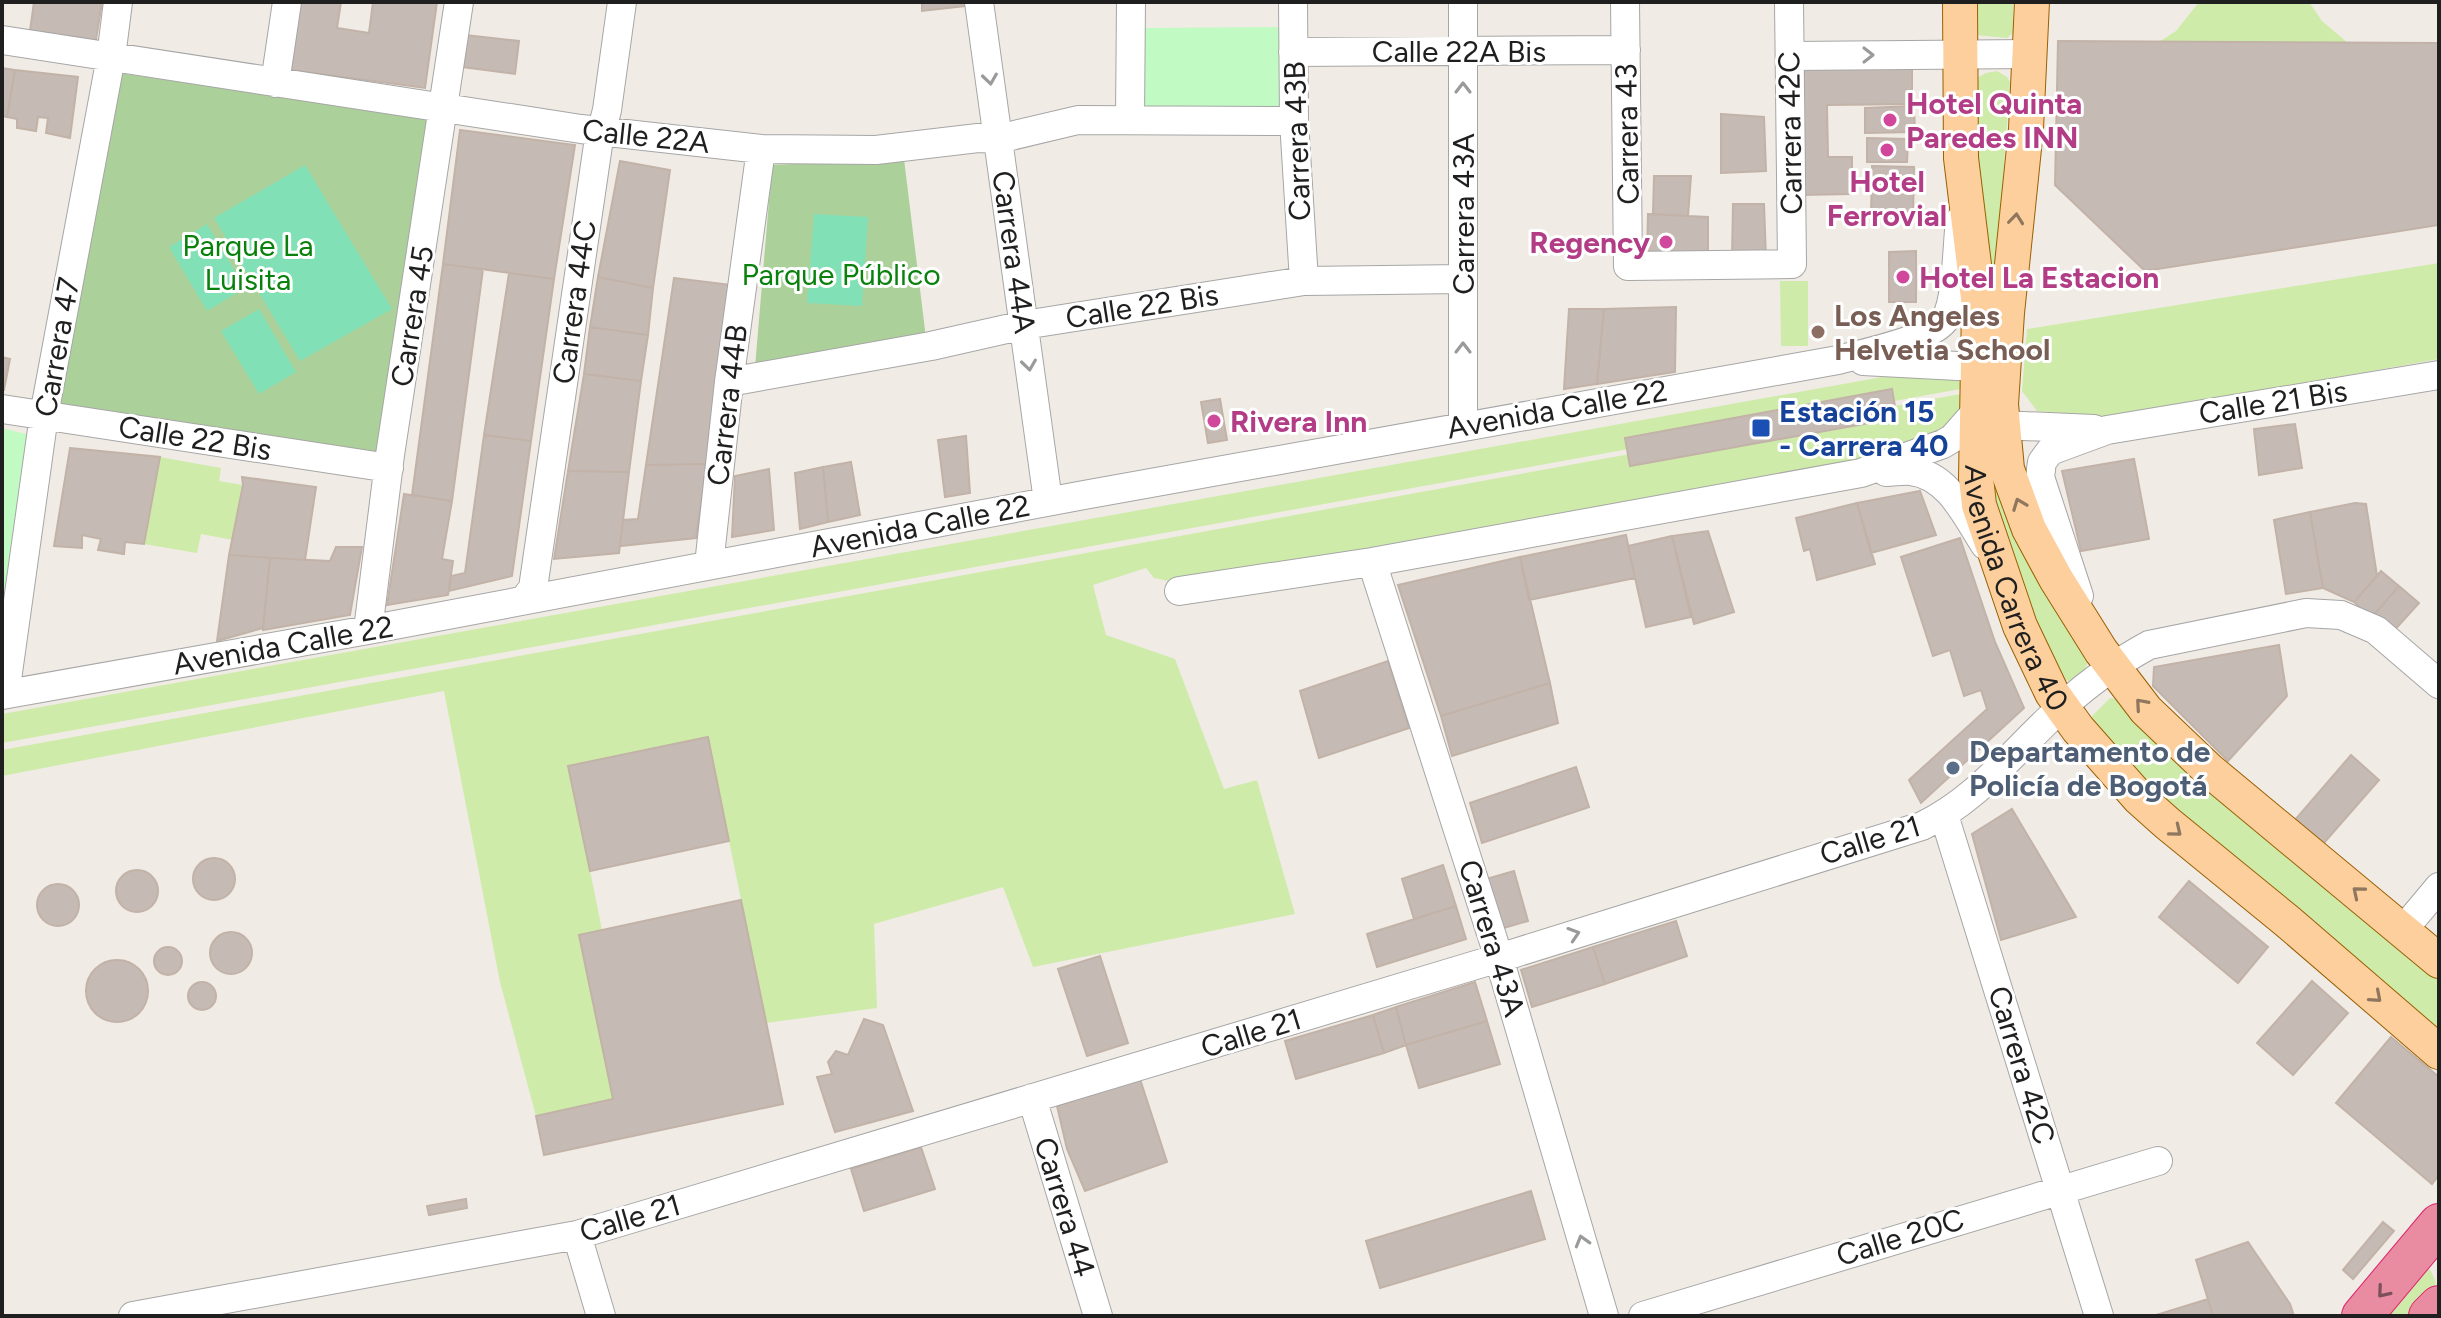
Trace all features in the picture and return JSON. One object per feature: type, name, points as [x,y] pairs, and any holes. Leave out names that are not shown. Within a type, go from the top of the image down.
[{"type":"highway","points":[[2362,1316],[2432,1246]]},
{"type":"highway","points":[[2429,1316],[2439,1306]]},
{"type":"main road","name":"Avenida Carrera 40","points":[[1960,2],[1963,185],[1979,306],[1977,367],[1988,419],[2029,529],[2107,660],[2146,710],[2209,770],[2439,961]]},
{"type":"main road","name":"Avenida Carrera 40","points":[[2032,2],[2026,129],[2007,313],[1976,478],[1979,505],[2028,646],[2062,707],[2130,788],[2167,823],[2439,1052]]},
{"type":"street","name":"Carrera 47","points":[[3,695],[44,415],[111,57],[118,2]]},
{"type":"street","points":[[275,83],[287,2]]},
{"type":"street","name":"Carrera 45","points":[[368,630],[389,468],[459,2]]},
{"type":"street","name":"Carrera 44C","points":[[524,600],[533,588],[622,2]]},
{"type":"street","name":"Carrera 44A","points":[[979,2],[1048,501]]},
{"type":"street","points":[[1130,118],[1131,2]]},
{"type":"street","name":"Carrera 43B","points":[[1293,2],[1294,121],[1304,281]]},
{"type":"street","name":"Carrera 43A","points":[[1463,2],[1463,426]]},
{"type":"street","name":"Carrera 43","points":[[1625,2],[1628,266],[1792,264]]},
{"type":"street","name":"Carrera 42C","points":[[1789,2],[1792,264]]},
{"type":"street","name":"Calle 22A","points":[[2,40],[444,109],[761,149],[876,150],[978,138],[998,139],[1078,120],[1294,121]]},
{"type":"street","name":"Calle 22A Bis","points":[[1293,52],[1626,50]]},
{"type":"street","points":[[1790,56],[2030,54]]},
{"type":"street","name":"Carrera 44B","points":[[709,565],[729,382],[761,149]]},
{"type":"street","name":"Avenida Calle 22","points":[[3,695],[368,630],[1048,501],[1838,360],[1926,333],[1944,322],[1952,299],[1963,185]]},
{"type":"street","name":"Calle 22 Bis","points":[[729,382],[931,346],[1024,325],[1304,281],[1463,279]]},
{"type":"street","name":"Avenida Calle 22","points":[[1838,360],[1977,367]]},
{"type":"street","points":[[2426,377],[2439,401]]},
{"type":"street","name":"Calle 21 Bis","points":[[2107,660],[2068,569],[2040,477],[2042,462],[2050,451],[2107,430],[2426,377]]},
{"type":"street","name":"Calle 22 Bis","points":[[2,409],[389,468]]},
{"type":"street","points":[[1861,473],[1943,444],[1988,419]]},
{"type":"street","name":"Calle 21 Bis","points":[[1988,419],[2107,430]]},
{"type":"street","points":[[1179,591],[1372,562],[1861,473],[1912,471],[1933,478],[1955,500],[2000,567]]},
{"type":"street","name":"Carrera 43A","points":[[1372,562],[1499,958],[1604,1316]]},
{"type":"street","name":"Calle 21","points":[[133,1316],[577,1235],[1499,958],[1922,826],[1944,815],[1993,776],[2107,660],[2149,645],[2306,613],[2341,615],[2376,630],[2439,684]]},
{"type":"street","name":"Carrera 42C","points":[[1944,815],[2099,1316]]},
{"type":"street","points":[[2403,930],[2439,887]]},
{"type":"street","name":"Carrera 44","points":[[1032,1098],[1098,1316]]},
{"type":"street","name":"Calle 20C","points":[[1643,1316],[2158,1161]]},
{"type":"street","points":[[577,1235],[601,1316]]},
{"type":"green space","points":[[1972,2],[2013,2],[2013,33],[2007,38],[1975,35]]},
{"type":"green space","points":[[2199,2],[2309,2],[2322,21],[2348,43],[2159,42],[2176,31]]},
{"type":"green space","points":[[1285,27],[1285,100],[1276,108],[1144,113],[1143,28]]},
{"type":"green space","points":[[1997,71],[2010,82],[1995,293],[1989,293],[1973,129],[1977,78]]},
{"type":"green space","name":"Parque La Luisita","points":[[119,73],[434,119],[380,455],[60,405]]},
{"type":"green space","name":"Parque Público","points":[[904,159],[926,338],[755,367],[772,165]]},
{"type":"green space","points":[[305,165],[392,309],[300,361],[214,218]]},
{"type":"green space","points":[[814,214],[868,217],[862,306],[807,303]]},
{"type":"green space","points":[[207,224],[245,288],[207,311],[169,247]]},
{"type":"green space","points":[[2439,263],[2439,359],[2111,417],[2037,411],[2022,391],[2027,329]]},
{"type":"green space","points":[[1780,281],[1808,281],[1808,346],[1781,346]]},
{"type":"green space","points":[[259,309],[296,372],[259,394],[221,331]]},
{"type":"green space","points":[[1954,370],[1966,388],[2,743],[2,714],[1910,372]]},
{"type":"green space","points":[[1966,393],[1958,430],[1872,460],[1173,582],[1154,578],[1146,568],[1093,585],[1106,635],[1175,659],[1224,789],[1257,780],[1295,914],[1033,967],[1003,887],[874,924],[877,1008],[766,1023],[708,737],[569,766],[602,930],[579,935],[613,1099],[536,1116],[500,982],[444,691],[2,776],[2,750]]},
{"type":"green space","points":[[1990,412],[2088,662],[2083,673],[2073,681],[2061,680],[2056,676],[1992,512]]},
{"type":"green space","points":[[2,428],[30,435],[7,592],[2,586]]},
{"type":"green space","points":[[160,457],[221,468],[219,481],[243,485],[233,540],[201,534],[197,553],[144,544]]},
{"type":"green space","points":[[2110,698],[2118,699],[2439,978],[2439,1035],[2174,811],[2091,720]]},
{"type":"green space","points":[[2424,1266],[2431,1271],[2436,1283],[2409,1316],[2374,1316]]},
{"type":"building","points":[[34,2],[102,2],[96,40],[30,31]]},
{"type":"building","points":[[293,2],[341,2],[337,28],[369,33],[373,2],[437,2],[425,88],[283,69]]},
{"type":"building","points":[[922,2],[966,2],[967,6],[922,11]]},
{"type":"building","points":[[465,35],[519,41],[515,74],[461,67]]},
{"type":"building","points":[[2058,41],[2439,43],[2439,225],[2145,271],[2055,185]]},
{"type":"building","points":[[1912,61],[1912,104],[1827,105],[1828,157],[1852,157],[1852,194],[1800,195],[1799,63]]},
{"type":"building","points":[[2,68],[15,70],[7,117],[2,116]]},
{"type":"building","points":[[15,70],[78,77],[70,138],[46,133],[48,118],[38,117],[36,131],[17,128],[17,119],[7,117]]},
{"type":"building","name":"Hotel Quinta Paredes INN","points":[[1914,106],[1915,132],[1865,133],[1865,108]]},
{"type":"building","points":[[1721,114],[1764,117],[1766,171],[1721,173]]},
{"type":"building","points":[[460,130],[575,145],[554,279],[443,264]]},
{"type":"building","name":"Hotel Ferrovial","points":[[1867,138],[1908,139],[1907,162],[1867,162]]},
{"type":"building","points":[[620,161],[670,170],[653,288],[598,277]]},
{"type":"building","points":[[1872,166],[1914,167],[1913,218],[1871,217]]},
{"type":"building","points":[[1654,176],[1691,176],[1688,216],[1653,214]]},
{"type":"building","points":[[1733,204],[1764,204],[1766,258],[1732,257]]},
{"type":"building","points":[[1648,214],[1708,217],[1708,254],[1647,254]]},
{"type":"building","name":"Hotel La Estacion","points":[[1916,251],[1916,302],[1889,302],[1889,252]]},
{"type":"building","points":[[443,264],[483,269],[452,501],[412,495]]},
{"type":"building","points":[[509,273],[554,279],[531,441],[484,435]]},
{"type":"building","points":[[598,277],[653,288],[648,335],[590,327]]},
{"type":"building","points":[[674,278],[732,285],[707,464],[646,465]]},
{"type":"building","points":[[1676,307],[1675,372],[1597,384],[1604,309]]},
{"type":"building","points":[[1569,309],[1604,309],[1597,384],[1564,389]]},
{"type":"building","points":[[590,327],[648,335],[641,381],[584,374]]},
{"type":"building","points":[[2,357],[10,359],[4,390],[2,390]]},
{"type":"building","points":[[584,374],[641,381],[629,472],[568,471]]},
{"type":"building","name":"Estación 15 - Carrera 40","points":[[1892,389],[1897,418],[1630,466],[1625,438]]},
{"type":"building","name":"Rivera Inn","points":[[1220,399],[1227,440],[1208,443],[1201,402]]},
{"type":"building","points":[[2295,424],[2302,468],[2259,475],[2254,429]]},
{"type":"building","points":[[484,435],[531,441],[512,576],[449,591],[451,576],[465,573]]},
{"type":"building","points":[[966,436],[970,493],[945,497],[938,440]]},
{"type":"building","points":[[70,448],[160,457],[144,544],[125,542],[124,554],[98,550],[101,539],[82,535],[82,548],[54,546]]},
{"type":"building","points":[[2134,459],[2149,539],[2081,551],[2062,471]]},
{"type":"building","points":[[851,462],[860,515],[828,522],[823,467]]},
{"type":"building","points":[[707,464],[696,538],[620,546],[623,520],[638,519],[646,465]]},
{"type":"building","points":[[823,467],[828,522],[800,529],[795,473]]},
{"type":"building","points":[[769,469],[774,530],[732,537],[735,476]]},
{"type":"building","points":[[568,471],[629,472],[619,553],[554,559]]},
{"type":"building","points":[[242,477],[316,487],[305,560],[229,555]]},
{"type":"building","points":[[1920,491],[1936,535],[1871,553],[1857,503]]},
{"type":"building","points":[[404,494],[452,501],[442,559],[453,561],[448,595],[387,605]]},
{"type":"building","points":[[1857,503],[1875,564],[1817,580],[1810,549],[1804,551],[1796,518]]},
{"type":"building","points":[[2355,503],[2366,504],[2377,576],[2354,602],[2323,588],[2310,512]]},
{"type":"building","points":[[2310,512],[2323,588],[2286,594],[2274,520]]},
{"type":"building","points":[[1708,531],[1734,612],[1694,624],[1672,536]]},
{"type":"building","points":[[1626,535],[1635,578],[1529,600],[1520,557]]},
{"type":"building","points":[[1672,536],[1691,617],[1646,627],[1628,546]]},
{"type":"building","points":[[1960,538],[1995,642],[2024,708],[1921,803],[1909,780],[1987,709],[1981,690],[1964,696],[1950,650],[1933,656],[1901,557]]},
{"type":"building","points":[[336,547],[362,547],[350,615],[263,630],[270,558],[330,561]]},
{"type":"building","points":[[229,555],[270,558],[263,628],[217,641]]},
{"type":"building","points":[[1520,557],[1550,683],[1441,716],[1398,585]]},
{"type":"building","points":[[2381,571],[2399,586],[2371,618],[2354,602]]},
{"type":"building","points":[[2399,586],[2419,603],[2390,635],[2371,618]]},
{"type":"building","points":[[2279,645],[2287,696],[2228,761],[2153,686],[2154,667]]},
{"type":"building","points":[[1388,661],[1409,728],[1319,758],[1300,691]]},
{"type":"building","points":[[1550,683],[1558,723],[1452,756],[1441,716]]},
{"type":"building","points":[[708,737],[729,841],[590,871],[568,766]]},
{"type":"building","points":[[2351,755],[2379,780],[2323,844],[2295,820]]},
{"type":"building","points":[[1576,767],[1589,807],[1482,843],[1470,803]]},
{"type":"building","points":[[2012,809],[2076,917],[2001,940],[1972,834]]},
{"type":"building","points":[[214,858],[229,864],[235,879],[229,894],[214,900],[199,894],[193,879],[199,864]]},
{"type":"building","points":[[1443,865],[1456,906],[1414,919],[1402,879]]},
{"type":"building","points":[[137,870],[152,876],[158,891],[152,906],[137,912],[122,906],[116,891],[122,876]]},
{"type":"building","points":[[1514,871],[1528,921],[1497,930],[1483,880]]},
{"type":"building","points":[[2189,881],[2268,947],[2238,983],[2159,917]]},
{"type":"building","points":[[58,884],[73,890],[79,905],[73,920],[58,926],[43,920],[37,905],[43,890]]},
{"type":"building","points":[[741,900],[783,1104],[544,1155],[536,1116],[613,1099],[579,935]]},
{"type":"building","points":[[1456,906],[1466,939],[1377,967],[1367,934]]},
{"type":"building","points":[[1676,921],[1687,956],[1605,984],[1593,947]]},
{"type":"building","points":[[231,932],[246,938],[252,953],[246,968],[231,974],[216,968],[210,953],[216,938]]},
{"type":"building","points":[[168,947],[178,951],[182,961],[178,971],[168,975],[158,971],[154,961],[158,951]]},
{"type":"building","points":[[1593,947],[1605,984],[1532,1007],[1521,970]]},
{"type":"building","points":[[1100,956],[1128,1043],[1087,1056],[1058,969]]},
{"type":"building","points":[[111,960],[123,960],[139,969],[146,979],[146,1003],[139,1013],[123,1022],[111,1022],[91,1008],[86,997],[86,985],[100,965]]},
{"type":"building","points":[[2312,981],[2348,1013],[2293,1075],[2257,1043]]},
{"type":"building","points":[[202,982],[212,986],[216,996],[212,1006],[202,1010],[192,1006],[188,996],[192,986]]},
{"type":"building","points":[[1475,982],[1487,1021],[1406,1045],[1396,1007]]},
{"type":"building","points":[[1396,1007],[1406,1045],[1384,1053],[1373,1015]]},
{"type":"building","points":[[1373,1015],[1384,1053],[1296,1079],[1285,1041]]},
{"type":"building","points":[[864,1019],[883,1025],[913,1111],[835,1132],[817,1077],[832,1074],[828,1062],[836,1051],[848,1055]]},
{"type":"building","points":[[1487,1021],[1500,1064],[1419,1088],[1406,1045]]},
{"type":"building","points":[[2391,1037],[2439,1077],[2439,1175],[2432,1184],[2336,1103]]},
{"type":"building","points":[[1140,1079],[1167,1162],[1085,1191],[1067,1149],[1057,1106]]},
{"type":"building","points":[[921,1147],[935,1189],[864,1211],[851,1169]]},
{"type":"building","points":[[1531,1191],[1545,1239],[1380,1288],[1366,1241]]},
{"type":"building","points":[[466,1199],[467,1208],[429,1215],[427,1206]]},
{"type":"building","points":[[2383,1222],[2394,1231],[2353,1279],[2343,1270]]},
{"type":"building","points":[[2248,1242],[2290,1304],[2294,1316],[2213,1316],[2196,1260]]},
{"type":"building","points":[[2208,1299],[2213,1316],[2153,1316]]},
{"type":"place","name":"Hotel Quinta Paredes INN","points":[[1890,120]]},
{"type":"place","name":"Hotel Ferrovial","points":[[1887,150]]},
{"type":"place","name":"Regency","points":[[1666,242]]},
{"type":"place","name":"Hotel La Estacion","points":[[1903,277]]},
{"type":"place","name":"Los Angeles Helvetia School","points":[[1818,332]]},
{"type":"place","name":"Rivera Inn","points":[[1214,421]]},
{"type":"place","name":"Estación 15 - Carrera 40","points":[[1761,428]]},
{"type":"place","name":"Departamento de Policía de Bogotá","points":[[1953,768]]}]
